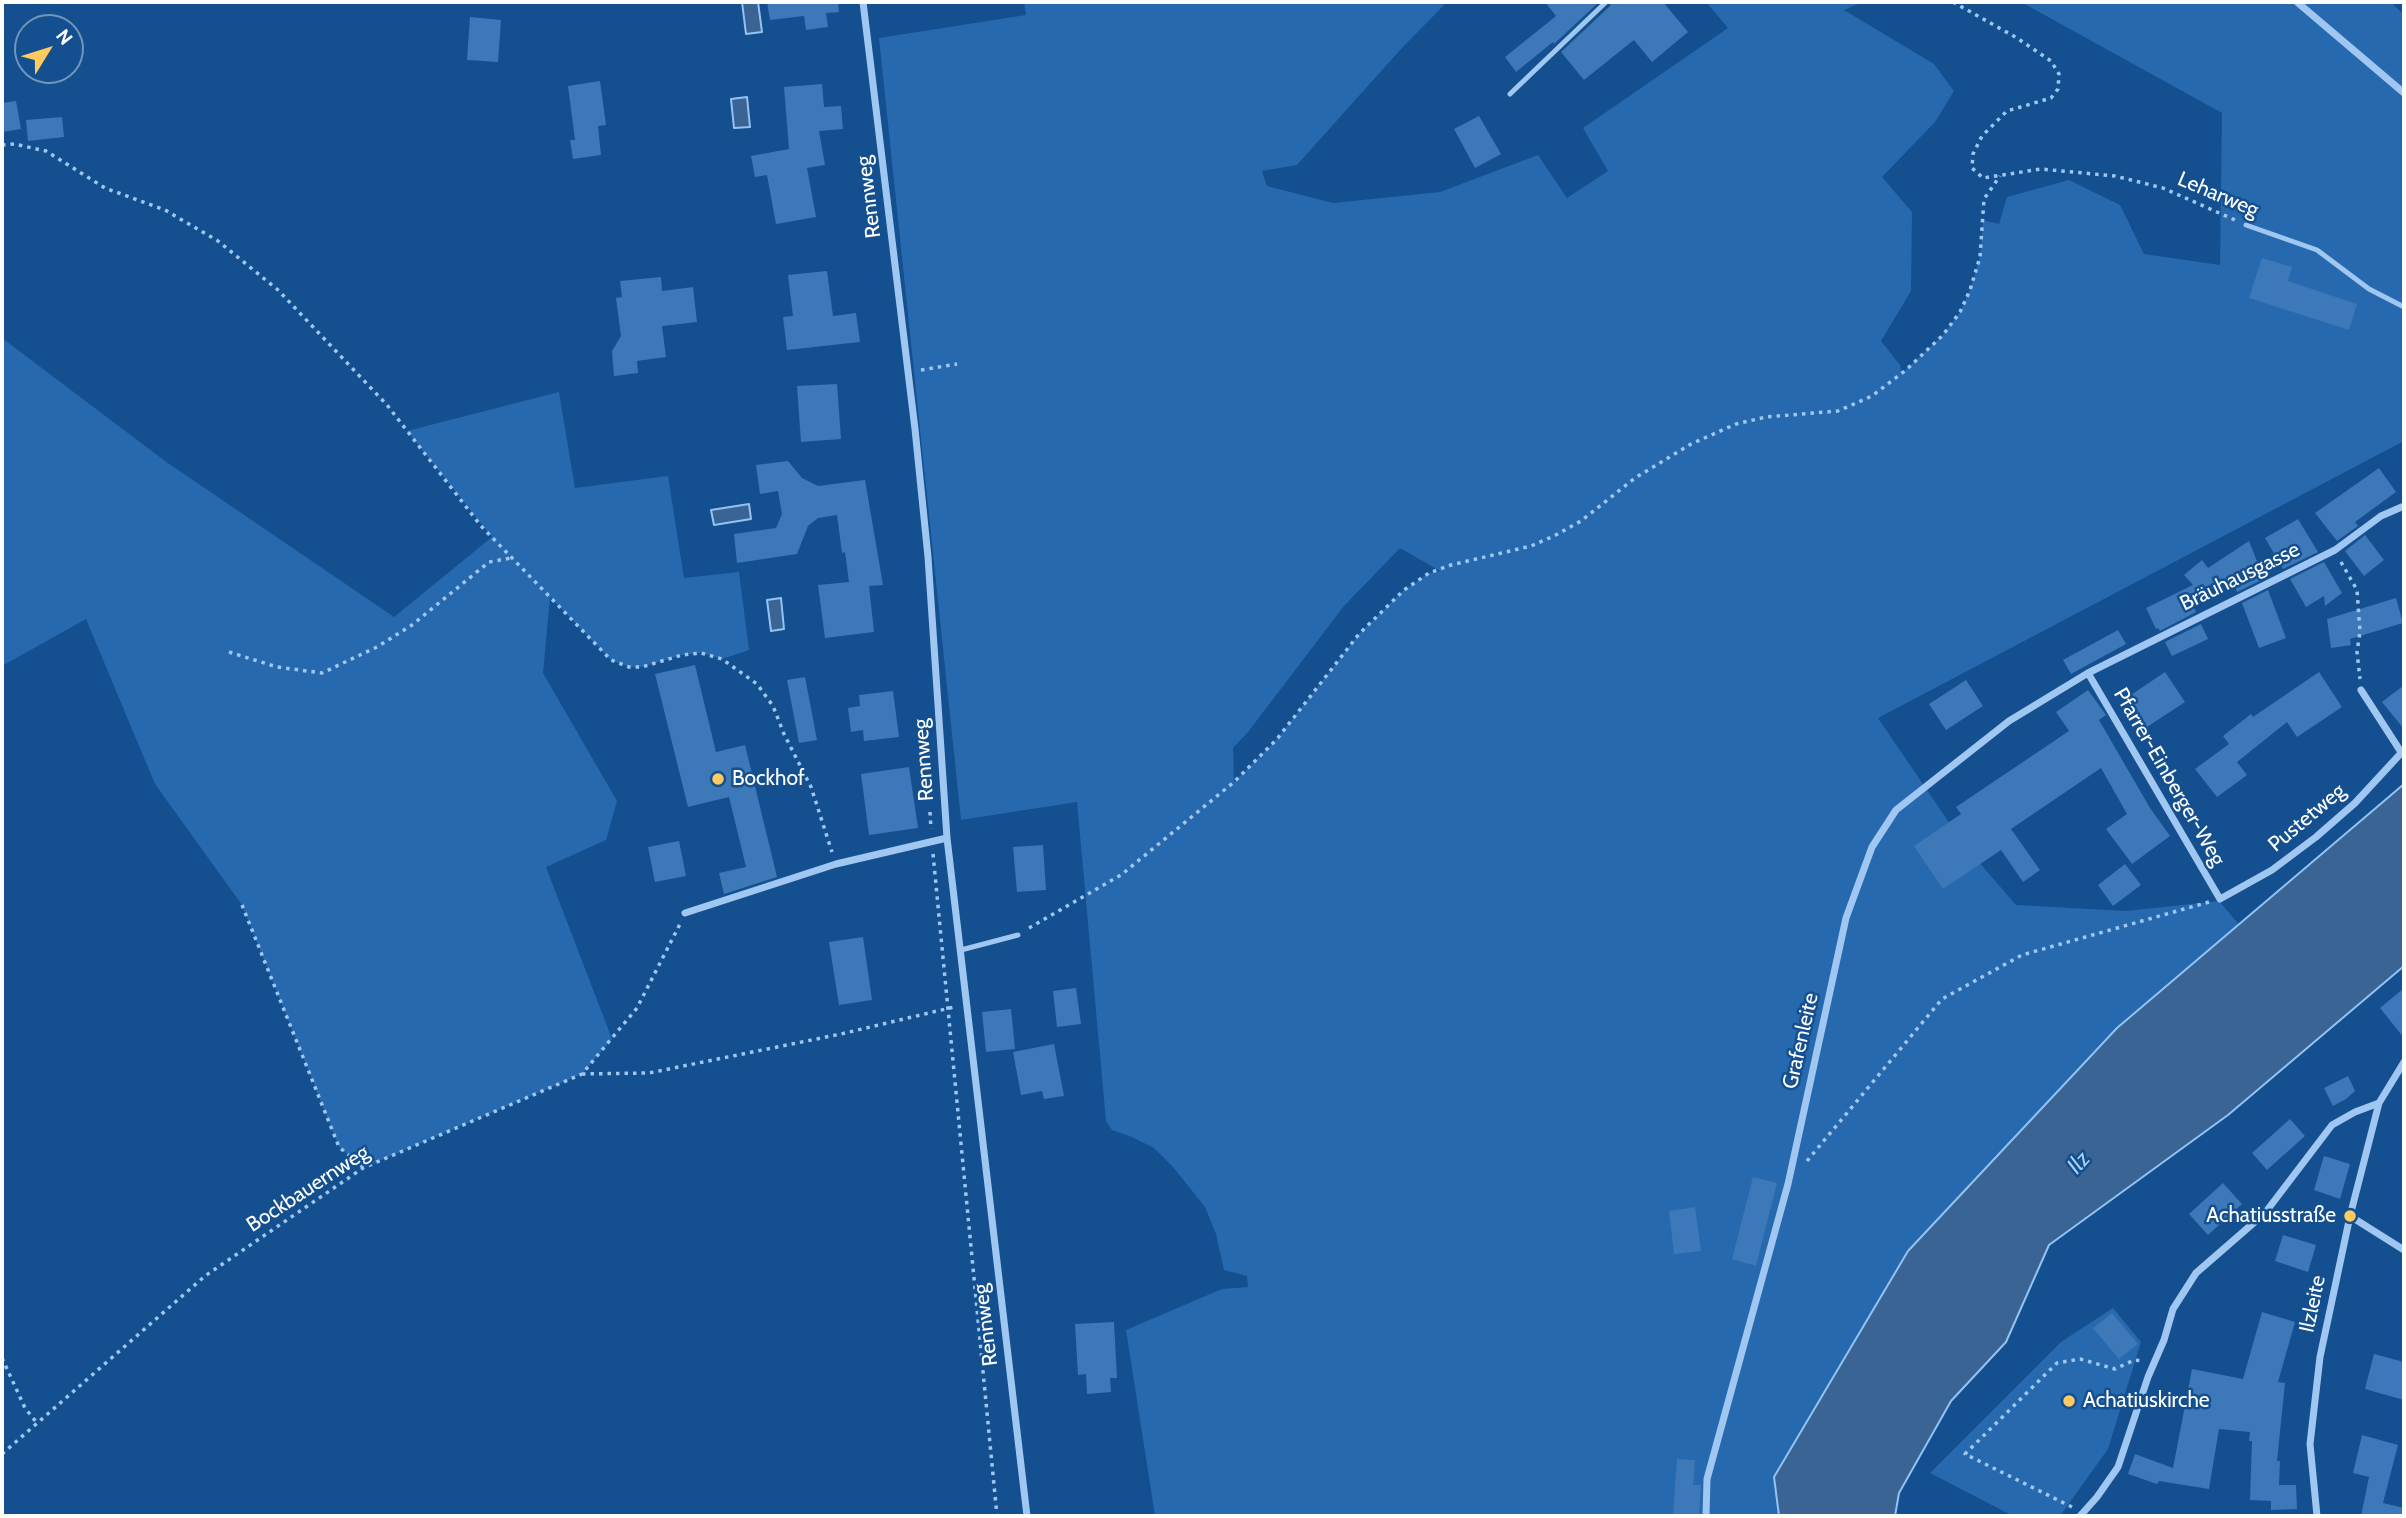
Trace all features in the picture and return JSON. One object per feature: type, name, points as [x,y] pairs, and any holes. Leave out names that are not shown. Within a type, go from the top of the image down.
[{"type":"street","name":"Rennweg","points":[[863,2],[929,557],[947,838],[1027,1516]]},
{"type":"street","points":[[2297,2],[2404,93]]},
{"type":"street","name":"Bräuhausgasse","points":[[2088,673],[2335,551],[2381,516],[2404,506]]},
{"type":"street","name":"Pfarrer-Einberger-Weg","points":[[2088,673],[2220,899]]},
{"type":"street","name":"Grafenleite","points":[[1706,1516],[1707,1479],[1788,1184],[1846,918],[1872,847],[1896,810],[2009,721],[2088,673]]},
{"type":"street","points":[[2361,690],[2403,751]]},
{"type":"street","name":"Pustetweg","points":[[2220,899],[2272,870],[2315,838],[2355,803],[2403,751]]},
{"type":"street","points":[[685,913],[836,864],[947,838]]},
{"type":"street","name":"Ilzleite","points":[[2317,1516],[2311,1444],[2320,1357],[2350,1216],[2379,1103],[2404,1062]]},
{"type":"street","points":[[2082,1514],[2118,1467],[2173,1309],[2196,1273],[2265,1213],[2332,1125],[2379,1103]]},
{"type":"street","points":[[2350,1216],[2404,1250]]},
{"type":"lane","points":[[1510,94],[1606,2]]},
{"type":"lane","name":"Leharweg","points":[[2246,225],[2317,250],[2369,289],[2404,307]]},
{"type":"lane","points":[[961,950],[1018,935]]},
{"type":"path","points":[[1953,2],[2017,38],[2051,61],[2059,74],[2058,89],[2051,98],[2007,111],[1982,136],[1973,154],[1972,168],[1983,178],[2000,176]]},
{"type":"path","points":[[2,145],[14,144],[46,151],[105,188],[165,210],[228,249],[278,290],[387,405],[481,526],[611,660],[629,667],[642,667],[682,655],[701,653],[722,659],[757,684],[773,706],[811,787],[836,864]]},
{"type":"path","name":"Leharweg","points":[[2000,176],[2041,169],[2115,176],[2163,188],[2246,225]]},
{"type":"path","points":[[1018,935],[1121,875],[1234,782],[1277,739],[1359,634],[1404,590],[1429,573],[1531,545],[1554,536],[1581,521],[1635,478],[1690,444],[1735,424],[1766,417],[1838,411],[1872,397],[1943,335],[1960,312],[1980,257],[1984,199],[2000,176]]},
{"type":"path","points":[[909,372],[957,364]]},
{"type":"path","points":[[2335,551],[2357,590],[2360,632],[2357,652],[2361,690]]},
{"type":"path","points":[[229,652],[277,667],[322,673],[377,647],[412,625],[489,562],[513,557]]},
{"type":"path","points":[[1806,1163],[1942,999],[2022,955],[2220,899]]},
{"type":"path","points":[[242,905],[339,1147],[363,1168]]},
{"type":"path","name":"Bockbauernweg","points":[[2,1454],[205,1276],[363,1168],[582,1074],[637,1008],[685,913]]},
{"type":"path","points":[[582,1074],[649,1073],[841,1034],[946,1009],[997,1516]]},
{"type":"path","points":[[2,1358],[25,1409],[37,1423]]},
{"type":"path","points":[[2082,1514],[1965,1454],[2057,1363],[2080,1359],[2115,1369],[2134,1360],[2154,1363]]},
{"type":"shaded area","points":[[1024,2],[1447,2],[1297,165],[1262,171],[1267,186],[1333,203],[1440,192],[1538,155],[1567,198],[1608,171],[1583,128],[1728,28],[1706,2],[1863,2],[1844,10],[1934,64],[1954,91],[1935,122],[1882,177],[1912,212],[1911,291],[1881,341],[1900,365],[1902,373],[1943,335],[1960,312],[1980,257],[1983,220],[1999,224],[2007,197],[2069,180],[2120,205],[2144,254],[2220,265],[2222,113],[2021,2],[2391,2],[2404,15],[2404,441],[1878,718],[1965,846],[2016,905],[2126,911],[2219,901],[2242,928],[2105,1039],[1908,1251],[1781,1516],[1155,1516],[1126,1330],[1222,1289],[1248,1287],[1247,1276],[1224,1270],[1216,1234],[1205,1207],[1173,1167],[1154,1148],[1112,1130],[1106,1121],[1077,802],[961,820],[879,38],[1026,15]],"holes":[[[1400,548],[1440,571],[1429,573],[1404,590],[1359,634],[1277,739],[1234,782],[1233,748],[1344,606]]]},
{"type":"shaded area","points":[[2,338],[165,461],[394,617],[492,537],[407,431],[559,392],[575,488],[668,476],[684,578],[739,572],[749,650],[722,659],[701,653],[682,655],[642,667],[629,667],[611,660],[550,597],[543,673],[617,801],[606,840],[546,867],[612,1039],[582,1074],[363,1168],[339,1147],[242,905],[155,784],[86,619],[2,666]]},
{"type":"shaded area","points":[[2113,1308],[2141,1342],[2108,1449],[2060,1516],[2013,1516],[1930,1473],[2061,1342]]},
{"type":"water","points":[[742,2],[758,2],[762,32],[746,34]]},
{"type":"water","points":[[747,97],[750,127],[734,128],[731,99]]},
{"type":"water","points":[[749,504],[751,519],[714,525],[711,510]]},
{"type":"water","points":[[781,598],[784,629],[771,631],[767,600]]},
{"type":"water","name":"Ilz","points":[[2404,784],[2404,966],[2228,1115],[2049,1245],[2006,1342],[1951,1401],[1899,1493],[1895,1516],[1779,1516],[1774,1477],[1908,1251],[2117,1028]]},
{"type":"building","points":[[767,2],[838,2],[839,12],[826,13],[828,27],[806,30],[804,16],[770,20]]},
{"type":"building","points":[[1545,2],[1599,2],[1554,44],[1553,42],[1516,72],[1505,57],[1556,16]]},
{"type":"building","points":[[1611,2],[1663,2],[1688,32],[1652,62],[1634,40],[1584,80],[1561,52],[1610,6]]},
{"type":"building","points":[[470,17],[501,20],[498,62],[467,60]]},
{"type":"building","points":[[600,81],[606,125],[598,126],[601,155],[573,159],[570,140],[575,140],[568,86]]},
{"type":"building","points":[[822,84],[824,107],[841,106],[843,129],[819,131],[825,165],[807,168],[816,217],[776,224],[767,175],[755,177],[751,156],[789,149],[784,87]]},
{"type":"building","points":[[16,101],[21,129],[2,132],[2,103]]},
{"type":"building","points":[[1479,116],[1501,154],[1475,168],[1454,129]]},
{"type":"building","points":[[62,117],[64,137],[28,141],[26,120]]},
{"type":"building","points":[[2262,258],[2292,267],[2288,281],[2357,304],[2349,330],[2249,298]]},
{"type":"building","points":[[827,271],[833,316],[856,313],[860,342],[787,350],[783,317],[793,316],[788,275]]},
{"type":"building","points":[[661,277],[662,291],[693,287],[697,322],[662,326],[666,357],[637,361],[638,373],[614,376],[612,351],[621,336],[616,298],[622,297],[620,281]]},
{"type":"building","points":[[837,384],[841,439],[801,442],[797,386]]},
{"type":"building","points":[[788,461],[802,478],[818,486],[865,480],[883,585],[869,586],[874,632],[825,638],[818,585],[849,582],[837,515],[818,518],[808,526],[797,554],[737,563],[734,534],[776,528],[782,514],[778,491],[760,494],[756,465]]},
{"type":"building","points":[[2379,468],[2396,492],[2355,522],[2358,526],[2337,541],[2315,513]]},
{"type":"building","points":[[2298,519],[2318,552],[2283,569],[2265,538]]},
{"type":"building","points":[[2365,535],[2384,560],[2364,576],[2345,551]]},
{"type":"building","points":[[2249,541],[2264,579],[2237,592],[2232,578],[2194,608],[2196,612],[2160,631],[2156,629],[2146,608],[2193,585],[2184,575],[2202,560],[2208,568]]},
{"type":"building","points":[[2324,562],[2342,593],[2325,606],[2324,596],[2306,607],[2290,579]]},
{"type":"building","points":[[2268,590],[2286,638],[2259,648],[2242,603]]},
{"type":"building","points":[[2396,598],[2403,623],[2350,639],[2351,645],[2331,648],[2327,619]]},
{"type":"building","points":[[2201,624],[2208,639],[2172,656],[2165,642]]},
{"type":"building","points":[[2118,630],[2126,644],[2071,674],[2063,660]]},
{"type":"building","name":"Bockhof","points":[[695,665],[716,752],[745,745],[777,877],[724,894],[719,873],[746,867],[729,797],[688,807],[655,674]]},
{"type":"building","points":[[2165,672],[2185,702],[2144,729],[2125,699]]},
{"type":"building","points":[[2319,672],[2342,707],[2297,737],[2287,722],[2237,762],[2247,775],[2217,797],[2195,769],[2229,744],[2223,736],[2251,714],[2253,717]]},
{"type":"building","points":[[805,677],[817,740],[799,743],[787,680]]},
{"type":"building","points":[[1966,680],[1983,706],[1946,730],[1929,704]]},
{"type":"building","points":[[2404,685],[2404,729],[2382,702]]},
{"type":"building","points":[[2088,690],[2106,715],[2099,720],[2150,808],[2170,836],[2132,864],[2106,829],[2127,814],[2101,768],[2011,829],[2040,870],[2023,882],[2001,850],[1943,889],[1914,846],[1961,814],[1956,807],[2069,731],[2056,712]]},
{"type":"building","points":[[893,691],[899,737],[864,741],[863,730],[851,732],[848,708],[860,706],[859,695]]},
{"type":"building","points":[[909,767],[918,828],[869,835],[861,774]]},
{"type":"building","points":[[679,841],[686,876],[655,882],[648,847]]},
{"type":"building","points":[[1043,845],[1046,890],[1017,892],[1013,847]]},
{"type":"building","points":[[2125,864],[2141,885],[2113,906],[2098,885]]},
{"type":"building","points":[[863,937],[872,1000],[839,1005],[829,942]]},
{"type":"building","points":[[1076,988],[1081,1024],[1057,1027],[1053,991]]},
{"type":"building","points":[[2404,988],[2404,1038],[2380,1008]]},
{"type":"building","points":[[1011,1009],[1015,1049],[986,1052],[982,1012]]},
{"type":"building","points":[[1054,1044],[1064,1096],[1044,1099],[1042,1091],[1021,1095],[1013,1052]]},
{"type":"building","points":[[2348,1076],[2355,1091],[2333,1106],[2324,1088]]},
{"type":"building","points":[[2290,1119],[2305,1136],[2267,1170],[2252,1153]]},
{"type":"building","points":[[2324,1156],[2350,1164],[2340,1199],[2314,1190]]},
{"type":"building","points":[[1753,1177],[1777,1183],[1756,1266],[1732,1259]]},
{"type":"building","points":[[2223,1183],[2242,1204],[2208,1235],[2189,1214]]},
{"type":"building","points":[[1695,1207],[1701,1251],[1674,1254],[1669,1211]]},
{"type":"building","points":[[2283,1235],[2316,1245],[2308,1272],[2275,1261]]},
{"type":"building","points":[[2262,1312],[2295,1322],[2278,1382],[2285,1383],[2277,1461],[2280,1461],[2279,1485],[2296,1485],[2297,1509],[2271,1510],[2271,1501],[2250,1500],[2250,1432],[2219,1429],[2209,1489],[2159,1481],[2157,1484],[2128,1474],[2135,1454],[2173,1468],[2192,1369],[2243,1379]]},
{"type":"building","points":[[2112,1313],[2138,1344],[2119,1359],[2093,1328]]},
{"type":"building","points":[[1114,1322],[1117,1378],[1110,1378],[1111,1392],[1087,1394],[1086,1374],[1078,1375],[1075,1324]]},
{"type":"building","points":[[2374,1354],[2404,1362],[2404,1400],[2365,1389]]},
{"type":"building","points":[[2362,1435],[2398,1445],[2383,1503],[2404,1508],[2404,1516],[2361,1516],[2369,1477],[2353,1473]]},
{"type":"building","points":[[1677,1459],[1695,1460],[1693,1485],[1701,1485],[1699,1516],[1673,1516]]},
{"type":"place","name":"Bockhof","points":[[718,779]]},
{"type":"place","name":"Achatiusstraße","points":[[2350,1216]]},
{"type":"place","name":"Achatiuskirche","points":[[2069,1401]]}]
